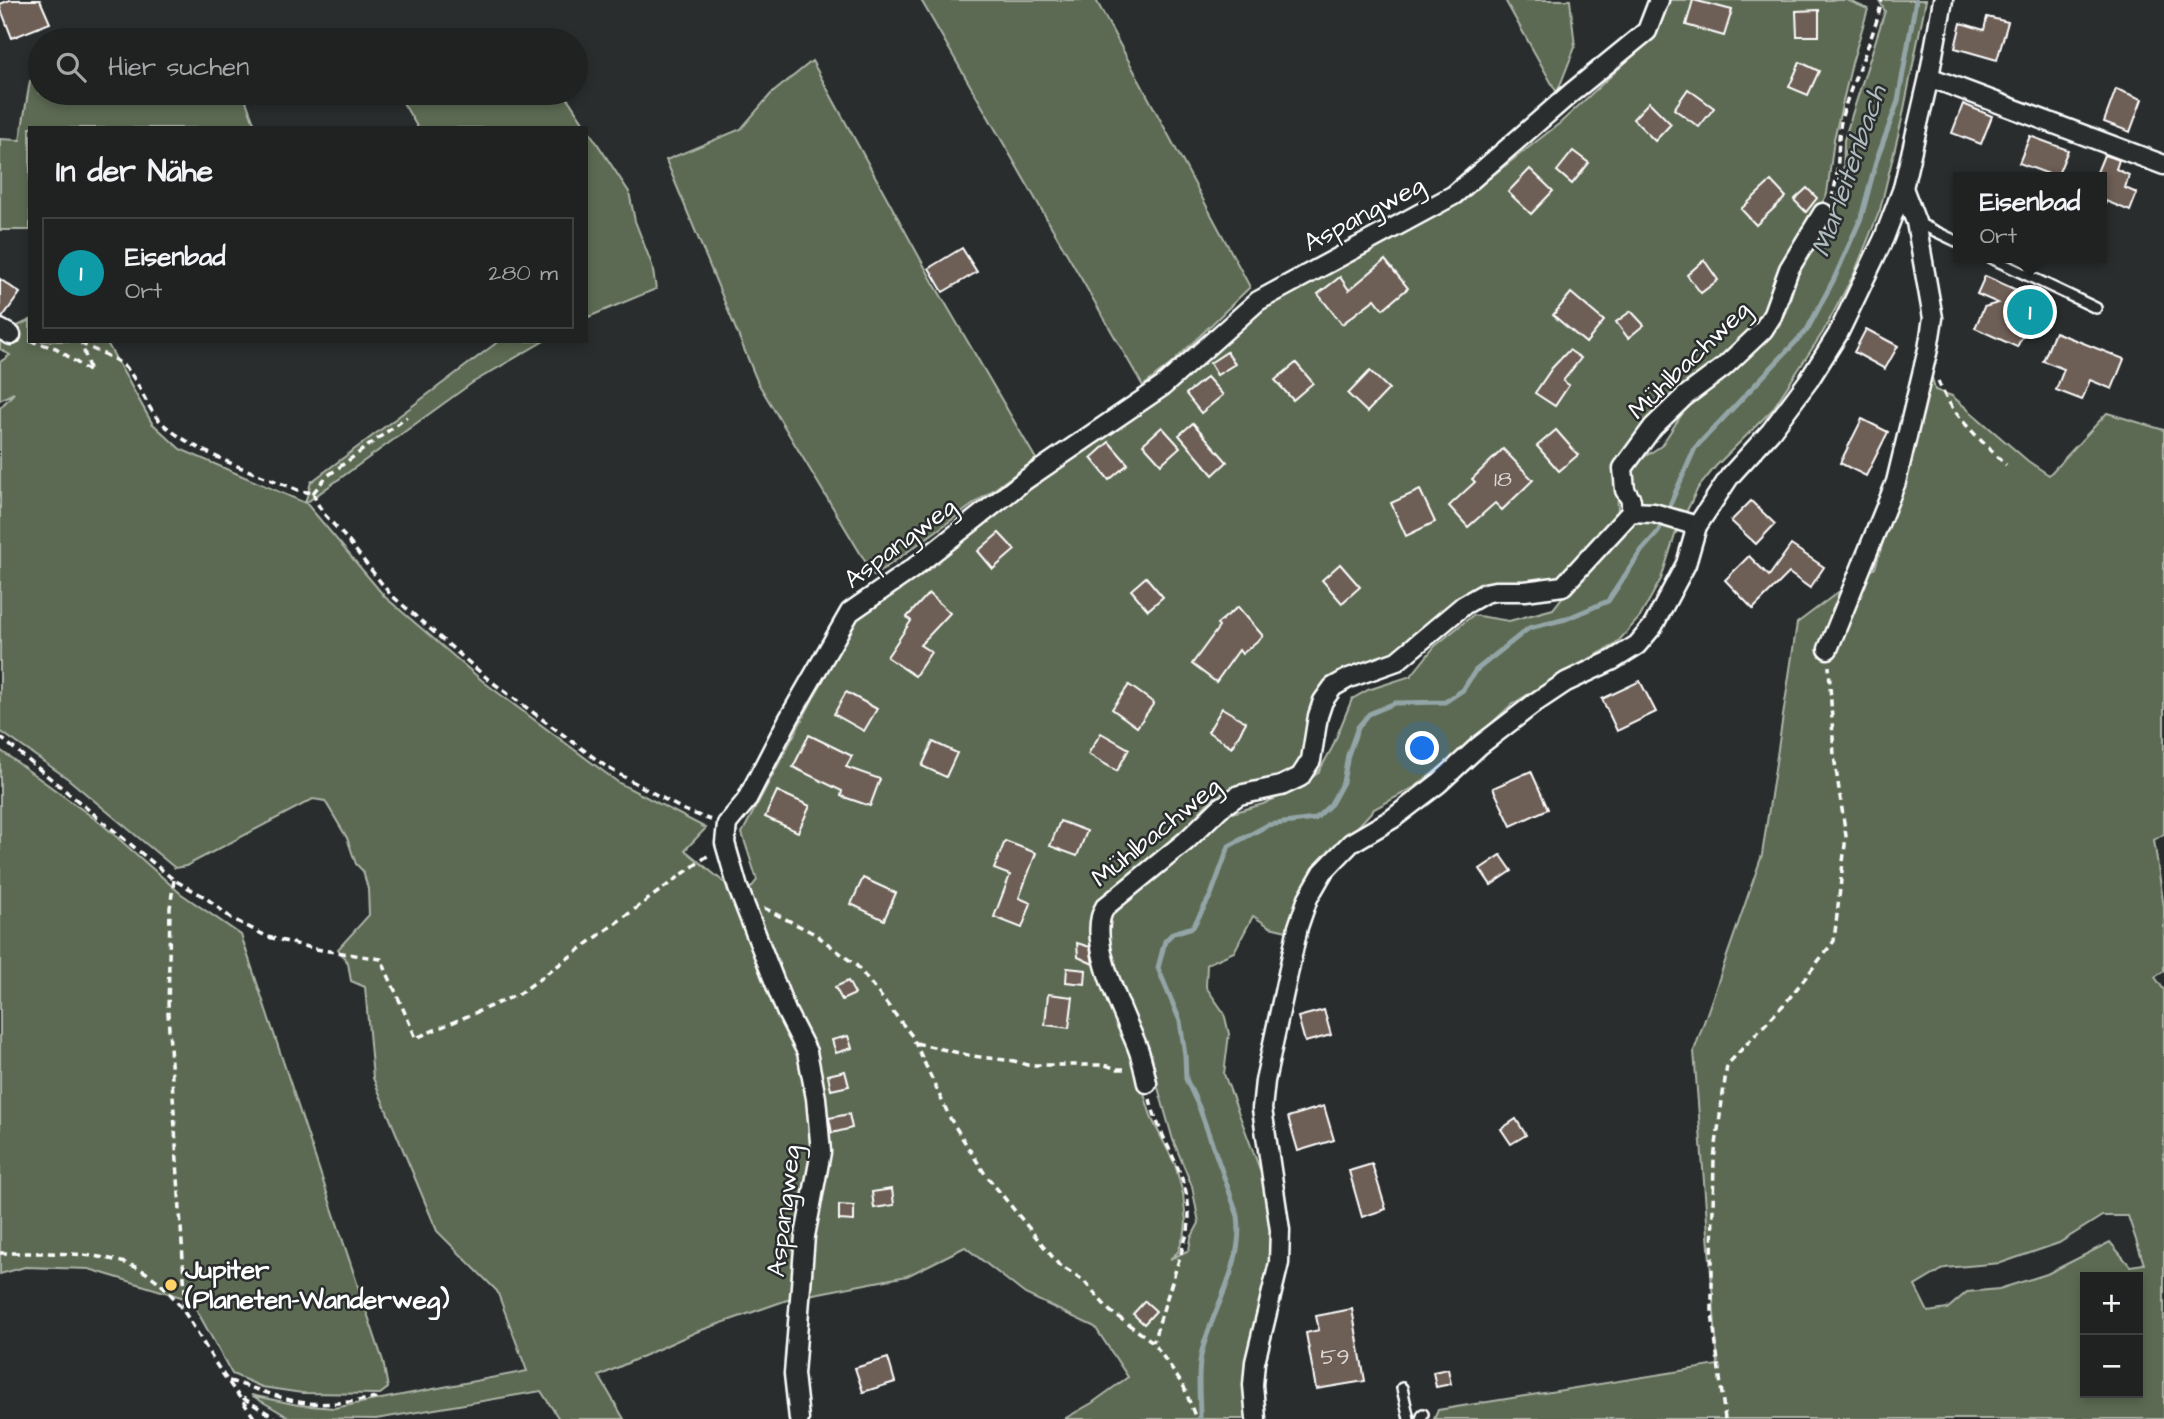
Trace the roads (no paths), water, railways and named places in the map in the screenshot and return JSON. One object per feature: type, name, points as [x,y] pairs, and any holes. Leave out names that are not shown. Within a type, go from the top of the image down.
[{"type":"street","name":"Aspangweg","points":[[799,1419],[794,1374],[805,1236],[821,1152],[816,1098],[807,1052],[786,1012],[732,871],[726,834],[850,612],[912,569],[1025,480],[1163,386],[1258,301],[1454,195],[1647,31],[1659,0]]},
{"type":"street","points":[[1256,1419],[1255,1362],[1279,1263],[1280,1230],[1262,1109],[1265,1081],[1298,928],[1308,898],[1323,872],[1351,843],[1392,818],[1439,783],[1479,746],[1536,702],[1566,682],[1613,660],[1637,645],[1653,626],[1686,564],[1697,526],[1730,477],[1771,431],[1816,369],[1838,334],[1884,238],[1903,188],[1930,76],[1943,0]]},
{"type":"street","points":[[1930,76],[2164,165]]},
{"type":"street","points":[[1828,649],[1896,482],[1933,318],[1916,222],[1903,188]]},
{"type":"street","name":"Mühlbachweg","points":[[1147,1083],[1143,1063],[1105,969],[1099,927],[1105,907],[1186,841],[1220,808],[1239,795],[1281,786],[1300,776],[1311,760],[1318,716],[1323,701],[1333,687],[1349,678],[1396,662],[1464,605],[1485,593],[1563,586],[1631,512],[1631,500],[1625,490],[1623,468],[1661,420],[1684,397],[1724,367],[1763,330],[1775,309],[1789,269],[1823,213]]},
{"type":"street","points":[[1631,512],[1654,513],[1697,526]]},
{"type":"lane","points":[[1916,222],[1953,240]]},
{"type":"lane","points":[[2002,263],[2096,308]]},
{"type":"lane","points":[[1402,1388],[1409,1419]]},
{"type":"waterway","name":"Marleitenbach","points":[[1200,1419],[1199,1372],[1202,1353],[1233,1265],[1239,1233],[1238,1216],[1199,1107],[1186,1079],[1180,1021],[1158,968],[1165,941],[1173,933],[1193,927],[1211,895],[1229,846],[1268,825],[1315,819],[1331,804],[1343,782],[1348,755],[1358,727],[1369,714],[1395,703],[1445,702],[1463,690],[1475,671],[1529,628],[1566,619],[1608,601],[1642,550],[1658,532],[1695,448],[1807,330],[1834,279],[1861,218],[1876,162],[1898,101],[1916,0]]},
{"type":"place","name":"Eisenbad","points":[[2030,312]]},
{"type":"place","name":"Jupiter (Planeten-Wanderweg)","points":[[171,1285]]}]
